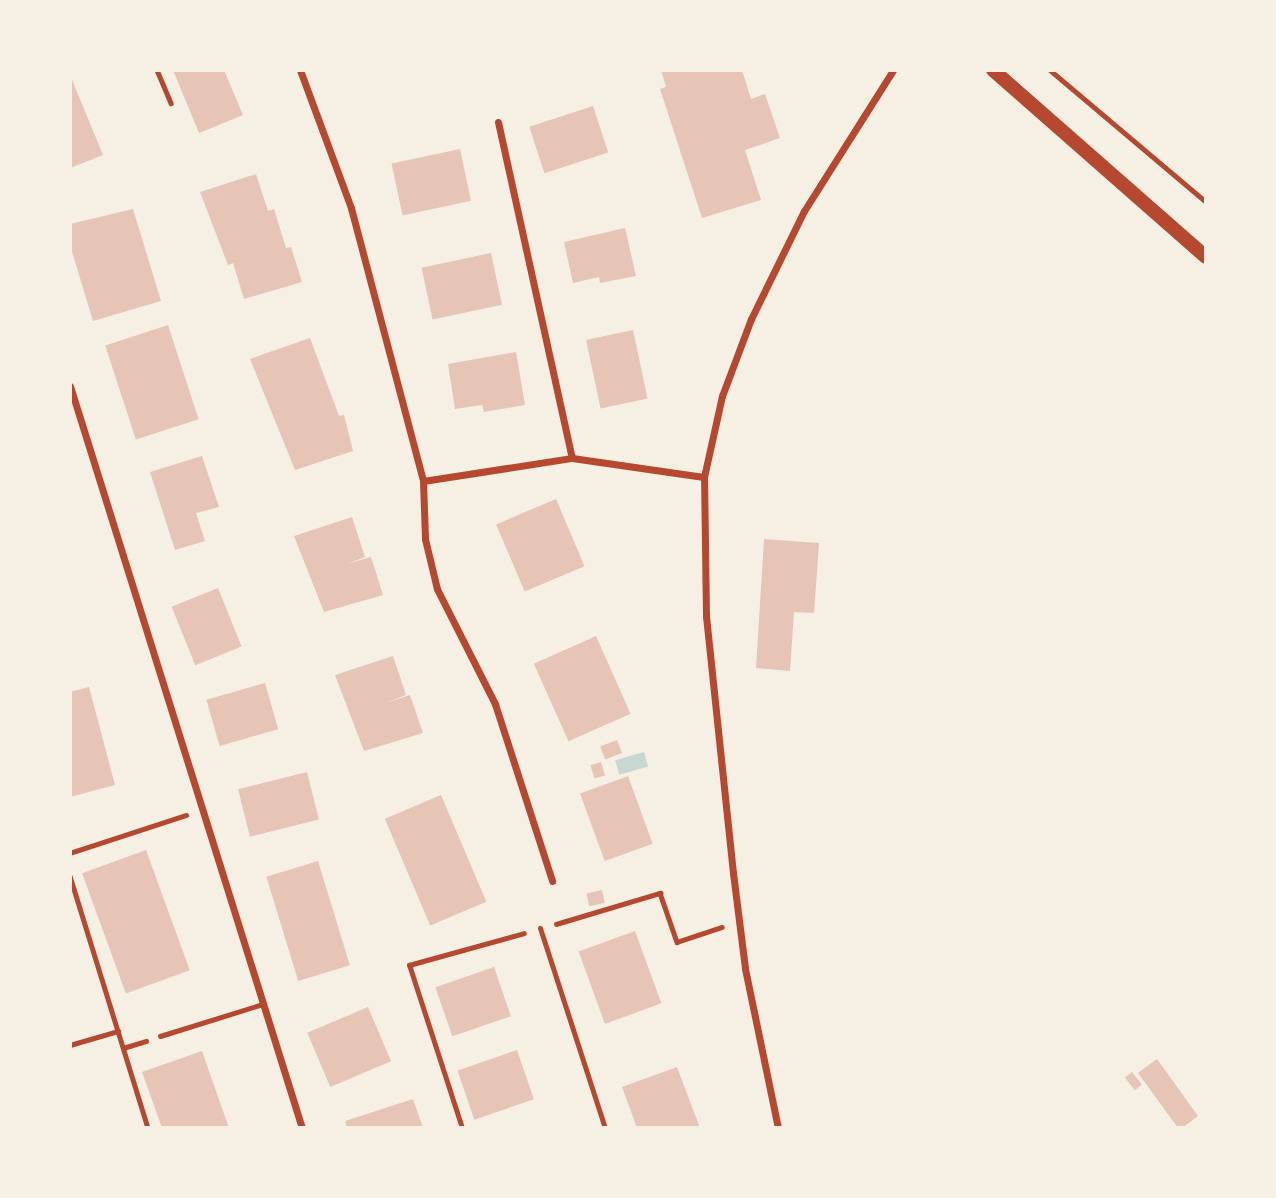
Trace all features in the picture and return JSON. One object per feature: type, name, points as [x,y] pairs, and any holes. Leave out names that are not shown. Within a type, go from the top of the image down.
[{"type":"main road","points":[[993,70],[1206,257]]},
{"type":"street","points":[[300,70],[351,208],[423,481],[425,539],[438,589],[495,704],[552,881]]},
{"type":"street","points":[[778,1128],[745,968],[733,873],[706,617],[704,477],[722,396],[751,319],[804,211],[893,70]]},
{"type":"street","points":[[498,122],[572,458]]},
{"type":"street","points":[[70,386],[302,1128]]},
{"type":"street","points":[[423,481],[572,458],[704,477]]},
{"type":"lane","points":[[540,928],[605,1128]]},
{"type":"lane","points":[[160,1036],[263,1004]]},
{"type":"path","points":[[157,70],[170,103]]},
{"type":"path","points":[[1049,70],[1206,202]]},
{"type":"path","points":[[70,853],[201,810]]},
{"type":"path","points":[[70,876],[148,1128]]},
{"type":"path","points":[[462,1128],[409,965],[660,893],[677,942],[722,927]]},
{"type":"path","points":[[70,1045],[118,1031]]},
{"type":"shaded area","points":[[644,752],[648,766],[619,775],[615,760]]},
{"type":"building","points":[[173,70],[224,70],[243,115],[199,133]]},
{"type":"building","points":[[661,70],[742,70],[751,99],[765,94],[780,138],[745,150],[761,200],[702,218],[660,89],[666,87]]},
{"type":"building","points":[[70,75],[103,155],[70,168]]},
{"type":"building","points":[[593,106],[608,153],[544,173],[529,127]]},
{"type":"building","points":[[460,149],[471,201],[403,215],[392,164]]},
{"type":"building","points":[[256,174],[268,211],[274,209],[286,248],[291,247],[302,282],[244,299],[233,263],[228,265],[200,192]]},
{"type":"building","points":[[133,209],[161,301],[93,321],[70,245],[70,224]]},
{"type":"building","points":[[625,228],[636,276],[600,283],[599,277],[573,283],[564,242]]},
{"type":"building","points":[[491,253],[502,305],[433,320],[422,268]]},
{"type":"building","points":[[168,325],[199,419],[136,440],[105,345]]},
{"type":"building","points":[[633,330],[648,398],[601,408],[586,340]]},
{"type":"building","points":[[310,338],[339,416],[344,415],[353,451],[295,470],[250,359]]},
{"type":"building","points":[[516,352],[525,405],[484,412],[482,405],[455,409],[448,364]]},
{"type":"building","points":[[202,456],[219,507],[196,513],[205,541],[175,550],[150,472]]},
{"type":"building","points":[[556,499],[585,566],[525,592],[496,524]]},
{"type":"building","points":[[352,517],[365,557],[347,564],[371,557],[383,595],[324,612],[294,536]]},
{"type":"building","points":[[764,539],[819,543],[814,613],[794,612],[790,671],[756,668]]},
{"type":"building","points":[[218,588],[242,646],[195,665],[172,607]]},
{"type":"building","points":[[596,636],[631,714],[568,741],[534,664]]},
{"type":"building","points":[[393,656],[406,695],[386,703],[410,695],[423,733],[364,751],[335,675]]},
{"type":"building","points":[[265,683],[278,729],[220,746],[206,700]]},
{"type":"building","points":[[89,687],[115,785],[70,797],[70,692]]},
{"type":"building","points":[[617,740],[622,753],[605,760],[600,746]]},
{"type":"building","points":[[601,762],[605,775],[595,779],[590,765]]},
{"type":"building","points":[[307,772],[319,820],[250,837],[238,789]]},
{"type":"building","points":[[628,776],[653,844],[605,861],[580,793]]},
{"type":"building","points":[[441,795],[486,902],[430,926],[385,819]]},
{"type":"building","points":[[146,850],[190,970],[126,994],[82,873]]},
{"type":"building","points":[[318,861],[350,965],[298,981],[266,877]]},
{"type":"building","points":[[602,890],[605,903],[589,906],[586,894]]},
{"type":"building","points":[[635,931],[661,1003],[605,1024],[579,952]]},
{"type":"building","points":[[494,967],[511,1016],[452,1036],[435,987]]},
{"type":"building","points":[[368,1007],[391,1061],[330,1087],[307,1033]]},
{"type":"building","points":[[517,1050],[534,1099],[474,1120],[457,1071]]},
{"type":"building","points":[[202,1051],[229,1128],[162,1128],[142,1072]]},
{"type":"building","points":[[1157,1059],[1198,1116],[1182,1128],[1178,1128],[1138,1073]]},
{"type":"building","points":[[677,1067],[700,1128],[637,1128],[622,1087]]},
{"type":"building","points":[[1132,1072],[1142,1085],[1135,1090],[1125,1078]]},
{"type":"building","points":[[413,1099],[423,1128],[347,1128],[345,1121]]}]
